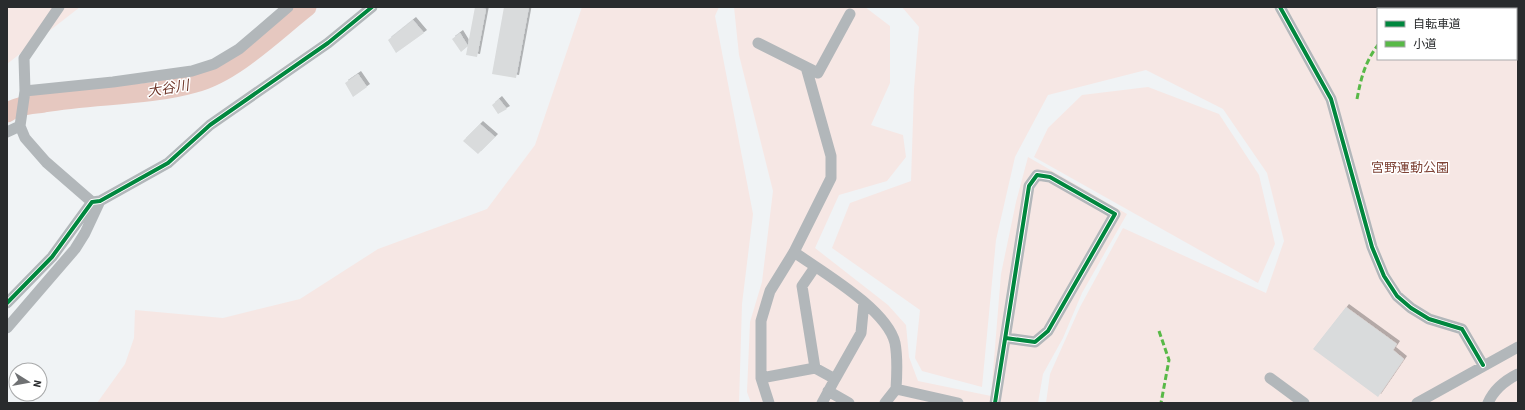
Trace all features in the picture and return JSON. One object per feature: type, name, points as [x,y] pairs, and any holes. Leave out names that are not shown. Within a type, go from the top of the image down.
[{"type":"street","points":[[59,7],[24,58],[25,91],[20,126],[25,138],[46,162],[96,202]]},
{"type":"street","points":[[25,91],[113,82],[192,71],[214,64],[239,49],[288,7]]},
{"type":"street","points":[[7,303],[52,258],[96,202],[168,163],[210,124],[328,43],[372,7]]},
{"type":"street","points":[[1280,7],[1331,99],[1372,247],[1384,276],[1397,296],[1411,308],[1429,319],[1462,329],[1483,365]]},
{"type":"street","points":[[758,43],[818,73],[850,14]]},
{"type":"street","points":[[769,403],[761,378],[761,321],[770,291],[794,252],[831,178],[831,156],[806,67]]},
{"type":"street","points":[[7,132],[20,126]]},
{"type":"street","points":[[995,403],[1029,186],[1037,175],[1050,177],[1115,214],[1048,331],[1035,342],[1006,338]]},
{"type":"street","points":[[7,328],[75,249],[85,233],[96,202]]},
{"type":"street","points":[[794,252],[864,302],[882,320],[894,342],[897,359],[896,389],[885,403]]},
{"type":"street","points":[[815,267],[802,286],[815,368]]},
{"type":"street","points":[[822,403],[861,333],[864,302]]},
{"type":"street","points":[[1417,403],[1483,365],[1518,347]]},
{"type":"street","points":[[761,378],[815,368],[835,379]]},
{"type":"street","points":[[1488,403],[1493,392],[1506,380],[1518,374]]},
{"type":"street","points":[[1270,378],[1304,403]]},
{"type":"street","points":[[896,389],[958,403]]},
{"type":"street","points":[[828,391],[849,403]]},
{"type":"green space","points":[[7,7],[80,7],[7,64]]},
{"type":"green space","points":[[582,7],[719,7],[715,16],[753,214],[742,304],[739,403],[97,403],[125,364],[134,338],[135,310],[223,318],[300,299],[378,249],[487,209],[535,145]]},
{"type":"green space","points":[[734,7],[865,7],[890,26],[890,83],[871,125],[903,135],[906,157],[887,181],[839,195],[815,248],[888,305],[906,325],[909,357],[918,381],[991,396],[1001,274],[1016,202],[1028,157],[1127,214],[1082,293],[1063,338],[1043,374],[1038,403],[751,403],[747,392],[750,322],[762,282],[773,191],[739,55]]},
{"type":"green space","name":"宮野運動公園","points":[[902,7],[1518,7],[1518,403],[1046,403],[1050,374],[1080,307],[1123,228],[1266,293],[1284,241],[1267,173],[1223,109],[1146,70],[1048,95],[1015,157],[996,240],[982,387],[922,371],[915,358],[920,310],[832,248],[850,203],[911,181],[914,89],[919,27]]},
{"type":"green space","points":[[1148,87],[1219,114],[1259,175],[1275,244],[1258,283],[1034,157],[1048,128],[1082,95]]},
{"type":"building","points":[[475,7],[486,9],[477,57],[466,55]]},
{"type":"building","points":[[504,7],[529,7],[516,78],[492,74]]},
{"type":"building","points":[[413,20],[424,33],[396,53],[388,40]]},
{"type":"building","points":[[460,33],[468,46],[461,52],[452,39]]},
{"type":"building","points":[[358,74],[367,87],[353,97],[345,83]]},
{"type":"building","points":[[499,99],[507,109],[498,114],[492,105]]},
{"type":"building","points":[[480,124],[495,137],[478,154],[463,141]]},
{"type":"building","points":[[1346,307],[1397,344],[1393,350],[1404,359],[1378,397],[1313,349]]},
{"type":"waterway","name":"大谷川","points":[[7,113],[15,108],[63,100],[176,88],[210,78],[254,51],[307,7]]},
{"type":"marked path","points":[[1474,7],[1479,8]]},
{"type":"marked path","points":[[1357,99],[1364,70],[1377,46]]},
{"type":"marked path","points":[[1159,331],[1169,360],[1161,403]]},
{"type":"cycle path","points":[[7,303],[52,257],[92,202],[100,201],[168,163],[210,125],[328,43],[372,7]]},
{"type":"cycle path","points":[[1280,7],[1331,99],[1372,247],[1384,276],[1397,296],[1411,308],[1429,319],[1462,329],[1483,365]]},
{"type":"cycle path","points":[[995,403],[1029,186],[1037,175],[1050,177],[1115,214],[1048,331],[1035,342],[1006,338]]}]
